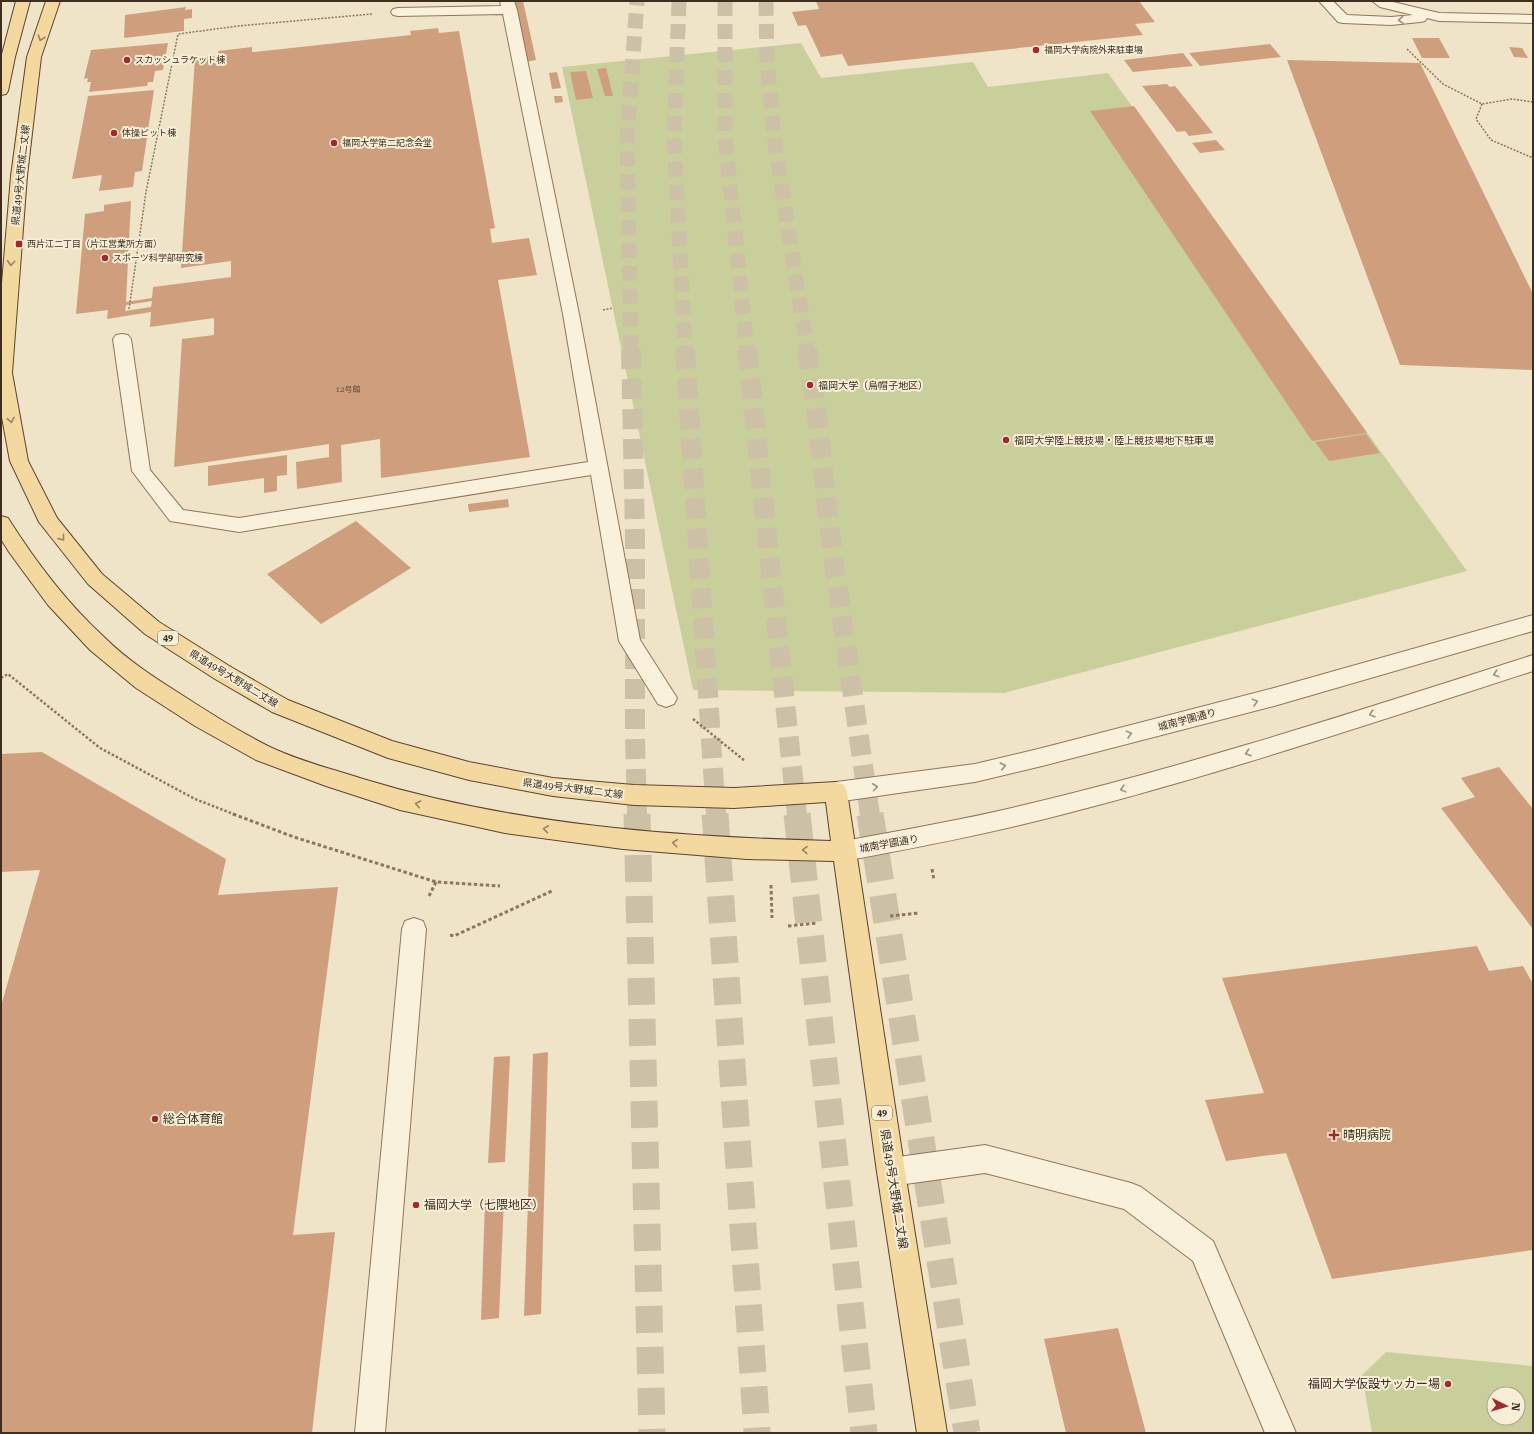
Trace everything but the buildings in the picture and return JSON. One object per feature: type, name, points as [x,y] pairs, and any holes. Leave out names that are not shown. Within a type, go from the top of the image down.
[{"type":"main road","points":[[1,90],[4,57],[24,1]]},
{"type":"main road","name":"県道49号大野城二丈線","points":[[54,1],[34,57],[20,165],[3,373],[19,461],[49,522],[95,579],[152,628],[223,673],[280,706],[388,749],[469,771],[545,786],[627,795],[734,798],[836,792],[891,1172],[932,1433]]},
{"type":"main road","points":[[1,523],[16,547],[55,600],[97,644],[144,682],[202,720],[264,754],[326,777],[400,800],[505,823],[623,839],[678,844],[747,849],[844,850]]},
{"type":"street","points":[[1326,1],[1343,19],[1391,21],[1439,17],[1533,19]]},
{"type":"street","points":[[1380,1],[1385,4],[1439,17]]},
{"type":"street","points":[[398,12],[508,6],[569,306],[630,641],[666,698]]},
{"type":"street","points":[[122,339],[141,471],[177,516],[239,526],[598,467]]},
{"type":"street","name":"城南学園通り","points":[[836,792],[975,773],[1042,757],[1274,697],[1533,623]]},
{"type":"street","name":"城南学園通り","points":[[844,850],[893,843],[1015,818],[1211,765],[1533,663]]},
{"type":"street","points":[[370,1433],[414,929]]},
{"type":"street","points":[[891,1172],[985,1159],[1131,1197],[1203,1251],[1281,1433]]},
{"type":"path","points":[[122,339],[128,316],[146,192],[178,34],[238,26],[398,12]]},
{"type":"path","points":[[1391,21],[1399,42],[1443,84],[1482,104],[1512,99],[1533,103]]},
{"type":"path","points":[[1482,104],[1476,118],[1491,140],[1533,158]]},
{"type":"path","points":[[1,678],[8,674],[100,748],[195,798],[294,836],[436,882],[500,886]]},
{"type":"path","points":[[666,698],[746,761]]},
{"type":"path","points":[[414,929],[454,936],[552,891]]},
{"type":"green space","name":"福岡大学陸上競技場・陸上競技場地下駐車場","points":[[801,43],[821,78],[973,62],[988,87],[1108,73],[1467,571],[1004,693],[693,690],[562,67]]},
{"type":"green space","name":"福岡大学仮設サッカー場","points":[[1386,1352],[1533,1366],[1533,1433],[1372,1433],[1362,1375]]},
{"type":"tunnel","points":[[631,350],[627,138],[637,1]]},
{"type":"tunnel","points":[[679,1],[674,137],[685,350]]},
{"type":"tunnel","points":[[725,1],[725,136],[747,350]]},
{"type":"tunnel","points":[[766,1],[767,59],[774,136],[807,350]]},
{"type":"tunnel","points":[[631,349],[635,536],[635,736],[637,815]]},
{"type":"tunnel","points":[[685,349],[716,815]]},
{"type":"tunnel","points":[[747,349],[797,815]]},
{"type":"tunnel","points":[[807,349],[816,406],[830,534],[870,815]]},
{"type":"tunnel","points":[[637,814],[652,1433]]},
{"type":"tunnel","points":[[715,814],[757,1433]]},
{"type":"tunnel","points":[[797,814],[864,1433]]},
{"type":"tunnel","points":[[870,814],[967,1433]]},
{"type":"place","name":"福岡大学病院外来駐車場","points":[[1036,50]]},
{"type":"place","name":"スカッシュラケット棟","points":[[127,60]]},
{"type":"place","name":"体操ピット棟","points":[[114,133]]},
{"type":"place","name":"福岡大学第二記念会堂","points":[[334,143]]},
{"type":"place","name":"西片江二丁目（片江営業所方面）","points":[[19,244]]},
{"type":"place","name":"スポーツ科学部研究棟","points":[[105,258]]},
{"type":"place","name":"福岡大学（烏帽子地区）","points":[[810,385]]},
{"type":"place","name":"福岡大学陸上競技場・陸上競技場地下駐車場","points":[[1006,440]]},
{"type":"place","name":"総合体育館","points":[[155,1119]]},
{"type":"place","name":"晴明病院","points":[[1334,1135]]},
{"type":"place","name":"福岡大学（七隈地区）","points":[[416,1205]]},
{"type":"place","name":"福岡大学仮設サッカー場","points":[[1448,1384]]}]
